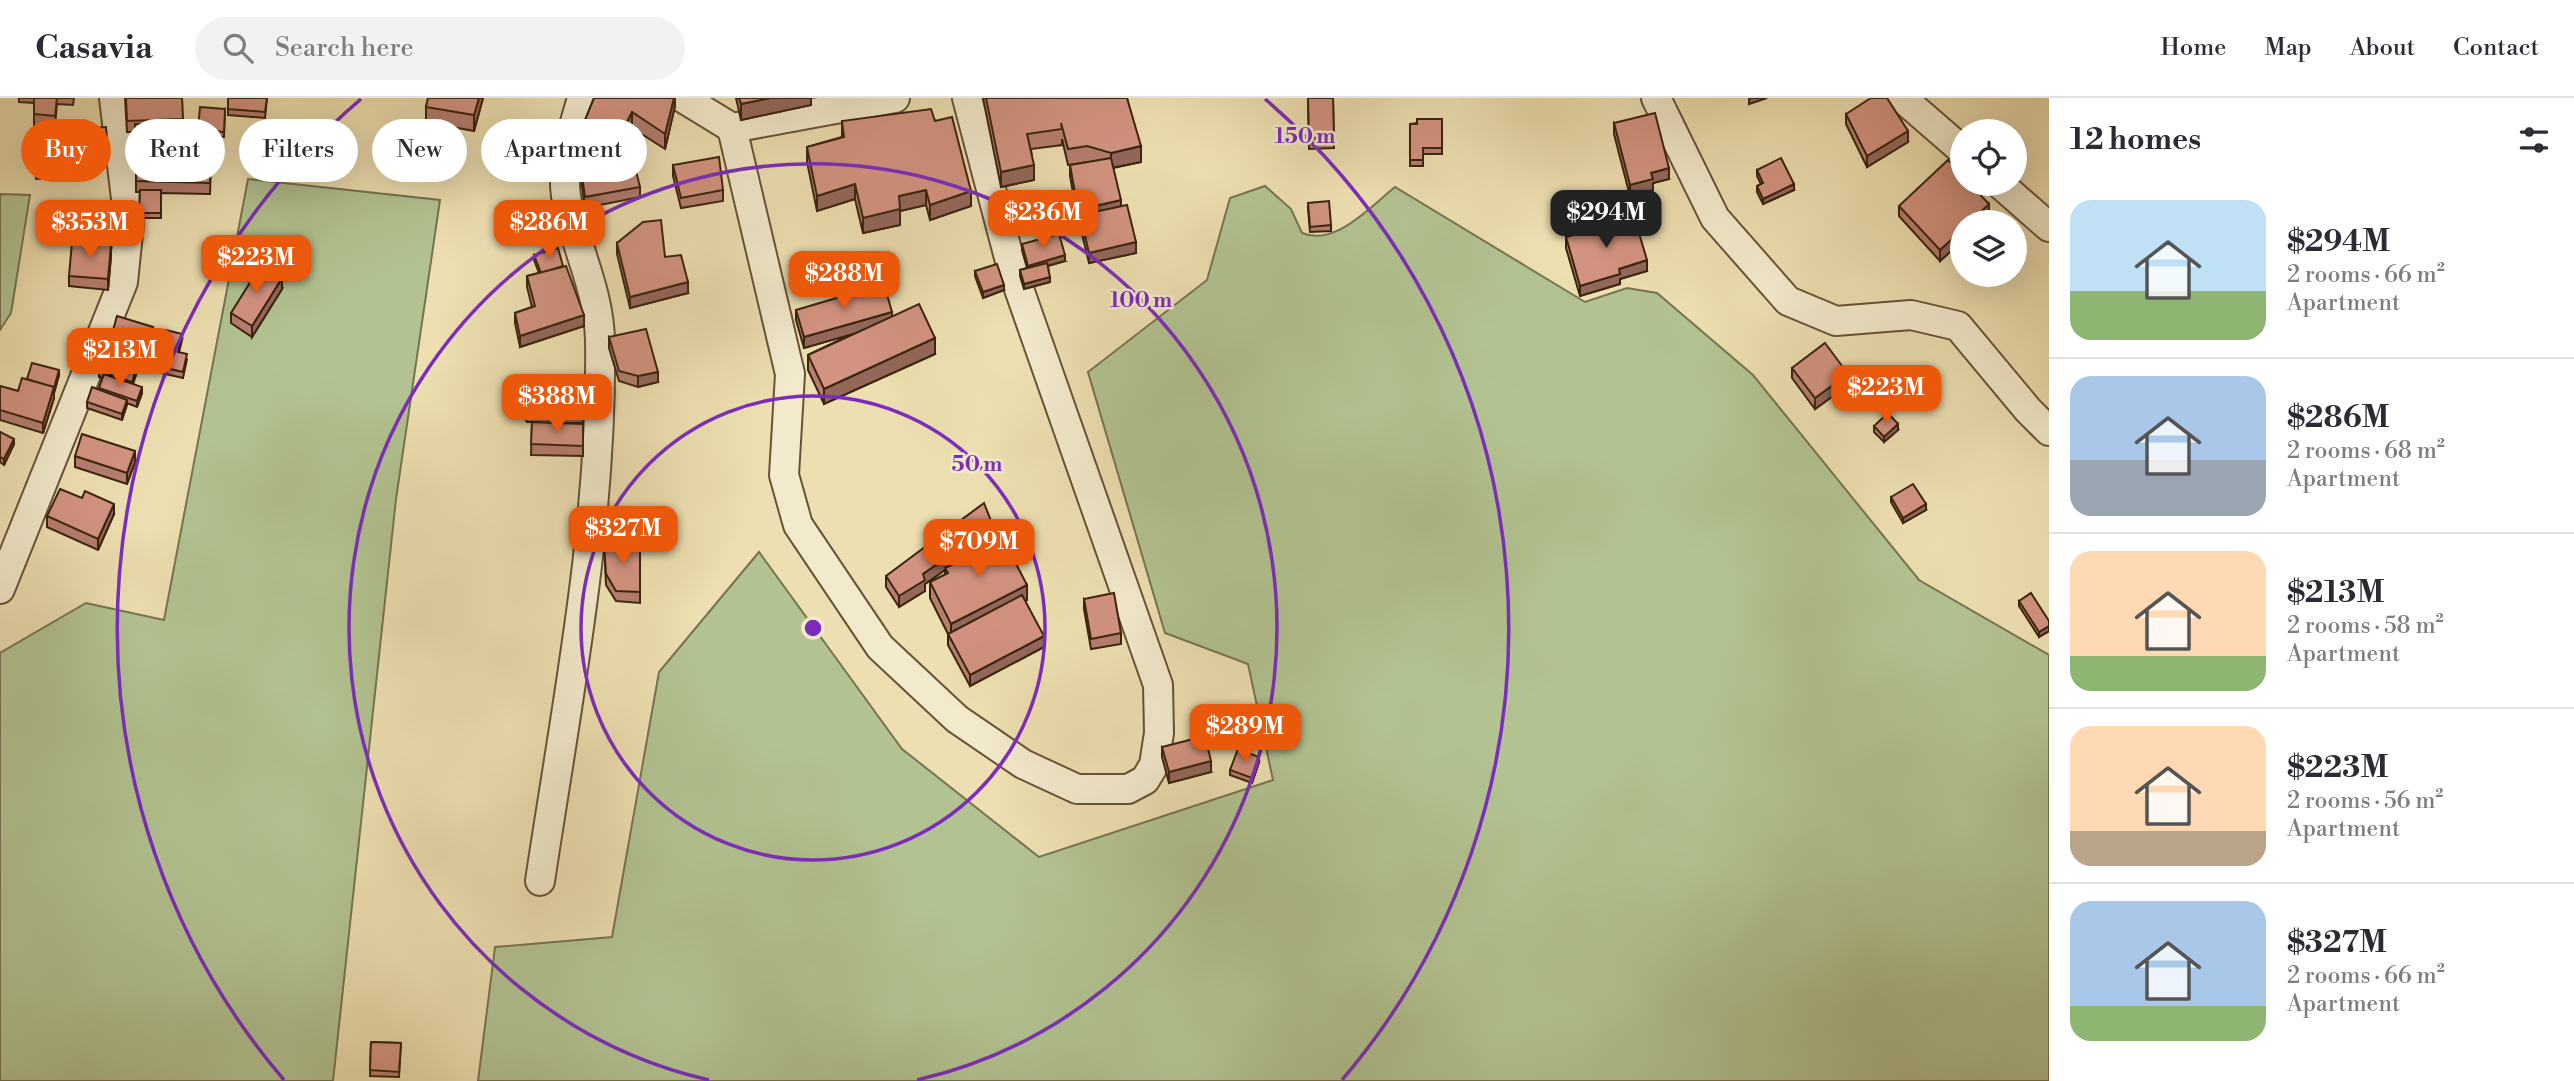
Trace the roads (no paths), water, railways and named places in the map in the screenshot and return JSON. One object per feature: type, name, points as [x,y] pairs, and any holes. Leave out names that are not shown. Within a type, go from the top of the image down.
[{"type":"street","points":[[0,589],[123,282],[129,224],[114,98]]},
{"type":"street","points":[[540,881],[594,516],[600,339],[596,302],[566,196],[565,160],[582,98]]},
{"type":"street","points":[[683,98],[732,128],[866,100],[895,98]]},
{"type":"street","points":[[732,128],[790,374],[784,475],[798,524],[880,647],[957,719],[1023,764],[1077,789],[1128,789],[1145,779],[1154,765],[1159,733],[1158,685],[1012,268],[967,98]]},
{"type":"street","points":[[1656,98],[1715,218],[1788,301],[1836,321],[1911,315],[1958,326],[2028,410],[2049,430]]},
{"type":"street","points":[[1902,98],[1950,140]]},
{"type":"street","points":[[2014,196],[2049,227]]}]
